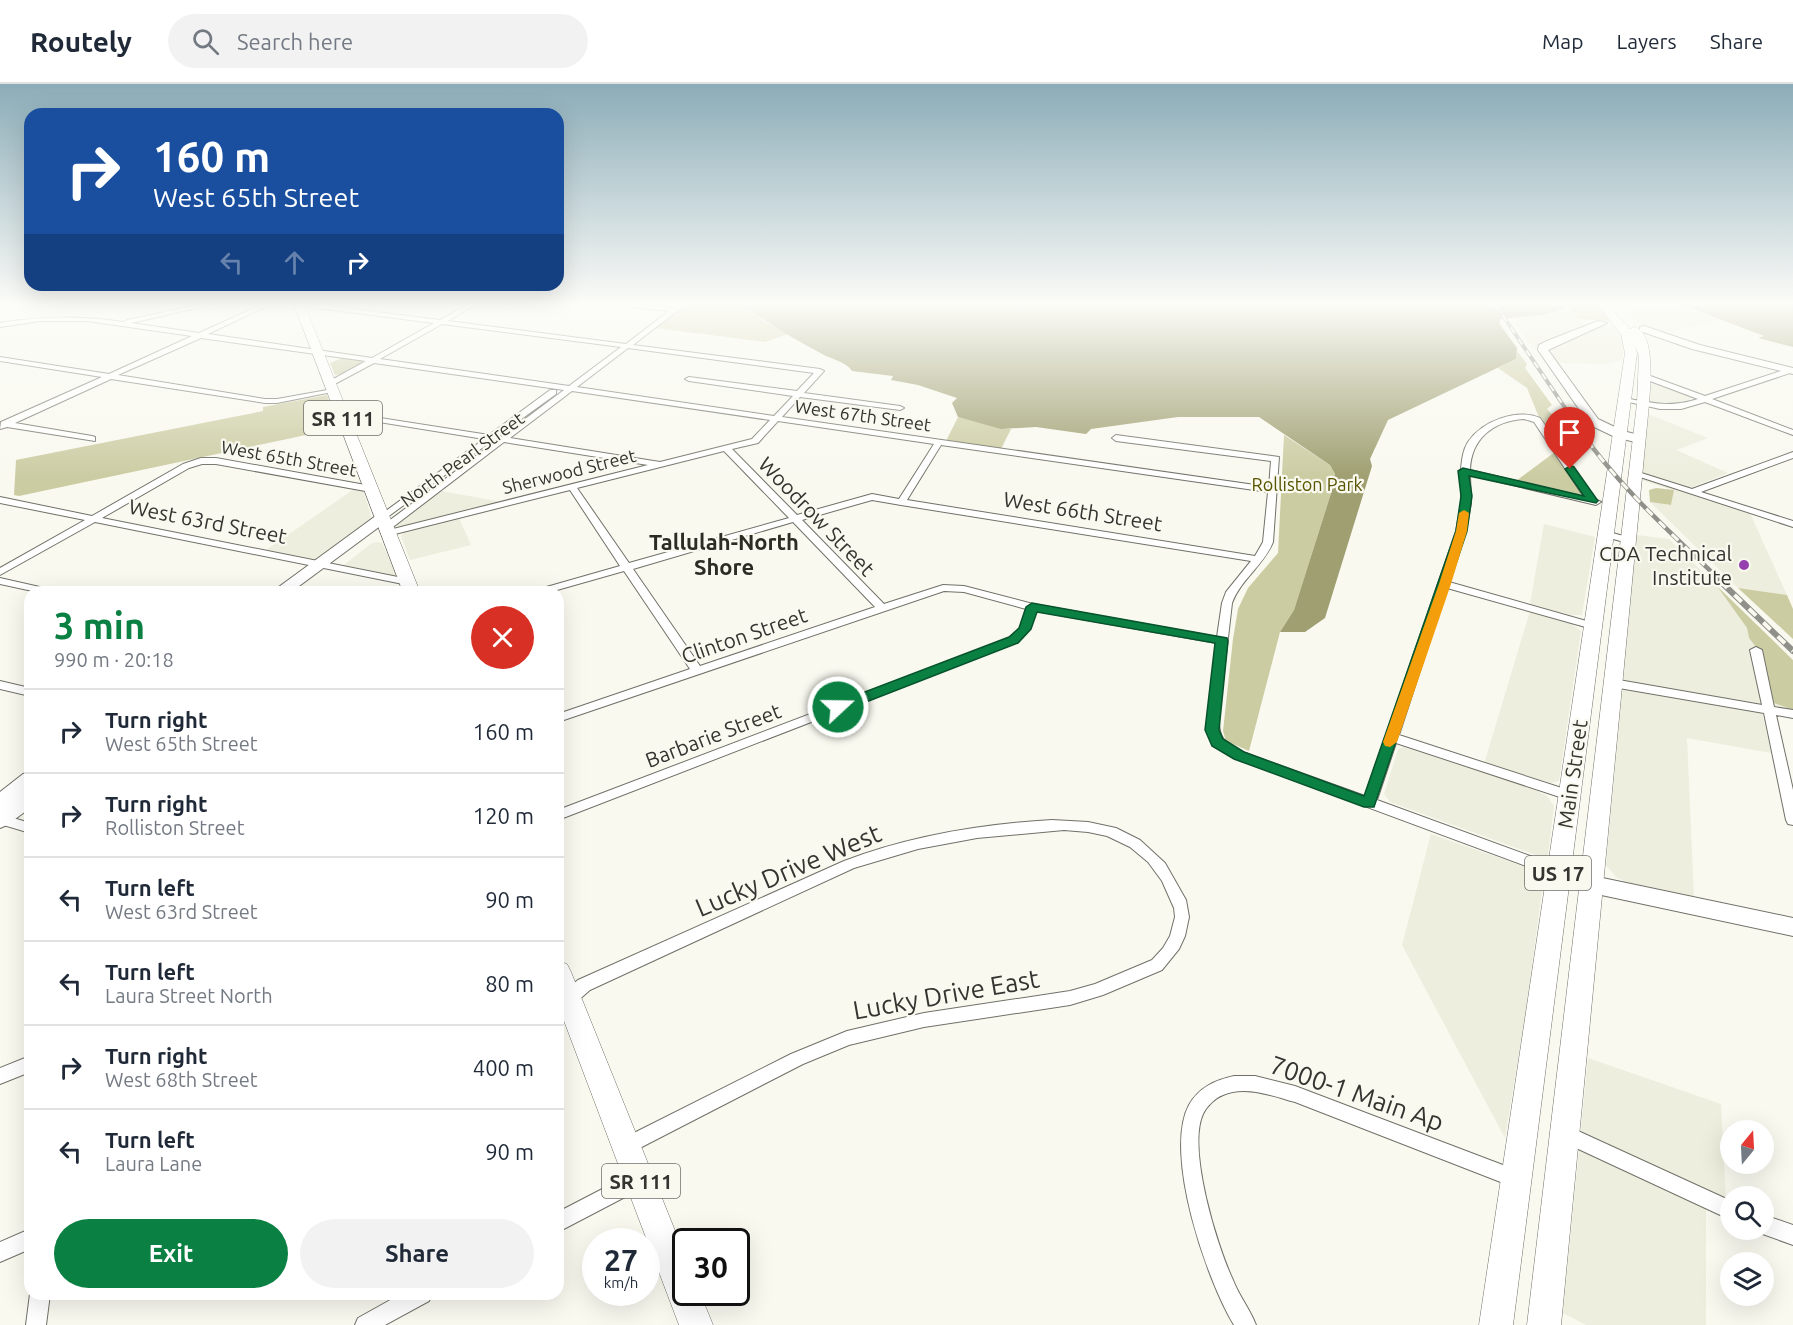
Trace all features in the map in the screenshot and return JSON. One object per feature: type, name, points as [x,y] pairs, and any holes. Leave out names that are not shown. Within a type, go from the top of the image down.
[{"type":"main road","name":"SR 111","points":[[323,362],[410,586]]},
{"type":"main road","name":"Main Street","points":[[1496,1325],[1597,594],[1635,474],[1624,400],[1630,362]]},
{"type":"main road","name":"Main Street","points":[[1544,1325],[1613,682],[1616,537],[1601,503],[1642,404],[1644,362]]},
{"type":"main road","points":[[1597,594],[1605,633],[1602,672],[1613,682]]},
{"type":"main road","name":"SR 111","points":[[564,998],[639,1178],[696,1325]]},
{"type":"street","points":[[19,362],[271,401],[332,387],[370,362]]},
{"type":"street","points":[[2,425],[141,362]]},
{"type":"street","name":"West 67th Street","points":[[386,362],[1272,490]]},
{"type":"street","name":"North Pearl Street","points":[[385,527],[491,437],[593,362]]},
{"type":"street","name":"North Pearl Street","points":[[292,586],[385,527],[606,362]]},
{"type":"street","points":[[750,362],[820,371],[777,419]]},
{"type":"street","points":[[1551,362],[1593,422],[1629,437]]},
{"type":"street","points":[[1756,362],[1792,371]]},
{"type":"street","points":[[1624,400],[1670,408],[1792,371]]},
{"type":"street","points":[[1645,376],[1793,433]]},
{"type":"street","points":[[689,379],[900,408]]},
{"type":"street","points":[[342,414],[661,465]]},
{"type":"street","points":[[1369,804],[1445,584],[1462,524],[1466,496],[1463,471],[1467,450],[1472,439],[1480,432],[1512,417],[1532,417],[1537,420],[1601,503]]},
{"type":"street","name":"Sherwood Street","points":[[385,527],[572,487],[726,448],[759,438],[777,419]]},
{"type":"street","points":[[2,425],[92,439]]},
{"type":"street","points":[[1116,438],[1276,459],[1268,542],[1258,559],[1231,592],[1227,603],[1212,723],[1217,742],[1239,755],[1592,884],[1793,927]]},
{"type":"street","points":[[901,502],[939,442]]},
{"type":"street","name":"Woodrow Street","points":[[726,448],[882,608]]},
{"type":"street","points":[[1692,492],[1793,455]]},
{"type":"street","name":"West 65th Street","points":[[94,519],[186,466],[201,461],[216,461],[371,489]]},
{"type":"street","points":[[1463,471],[1601,503]]},
{"type":"street","points":[[1635,474],[1793,524]]},
{"type":"street","points":[[572,487],[697,671]]},
{"type":"street","name":"West 66th Street","points":[[562,586],[872,497],[1258,559]]},
{"type":"street","name":"West 63rd Street","points":[[0,500],[326,566],[406,586]]},
{"type":"street","points":[[0,572],[94,519]]},
{"type":"street","name":"North Pearl Street","points":[[306,586],[326,566]]},
{"type":"street","points":[[0,581],[24,586]]},
{"type":"street","points":[[1445,584],[1593,626]]},
{"type":"street","name":"Clinton Street","points":[[564,716],[943,588],[964,589],[1032,607]]},
{"type":"street","points":[[1032,607],[1222,641]]},
{"type":"street","name":"Barbarie Street","points":[[564,813],[1014,640],[1025,629],[1032,607]]},
{"type":"street","points":[[1756,650],[1793,820]]},
{"type":"street","points":[[1613,682],[1793,714]]},
{"type":"street","points":[[0,685],[24,691]]},
{"type":"street","points":[[1392,737],[1569,795]]},
{"type":"street","points":[[0,815],[24,786]]},
{"type":"street","points":[[0,815],[24,801]]},
{"type":"street","points":[[0,815],[24,825]]},
{"type":"street","name":"Lucky Drive West","points":[[564,990],[584,985],[860,861],[925,842],[969,833],[1069,825],[1111,832],[1142,849]]},
{"type":"street","name":"Lucky Drive East","points":[[626,1146],[797,1059],[847,1038],[924,1020],[1070,998],[1097,990],[1157,965],[1164,959],[1177,938],[1182,921],[1181,905],[1164,870],[1142,849]]},
{"type":"street","points":[[0,1076],[24,1066]]},
{"type":"street","name":"7000-1 Main Ap","points":[[1246,1325],[1230,1302],[1221,1279],[1207,1237],[1192,1163],[1194,1113],[1216,1089],[1241,1083],[1258,1084],[1295,1094],[1516,1179]]},
{"type":"street","points":[[1564,1134],[1720,1206]]},
{"type":"street","points":[[564,1219],[639,1178]]},
{"type":"street","points":[[1774,1229],[1793,1236]]},
{"type":"street","points":[[0,1252],[24,1242]]},
{"type":"street","points":[[36,1325],[39,1300]]},
{"type":"street","points":[[365,1325],[411,1300]]},
{"type":"shaded area","points":[[840,362],[1510,362],[1388,420],[1370,459],[1372,466],[1325,618],[1305,632],[1280,632],[1294,610],[1333,487],[1335,474],[1330,465],[1259,417],[1178,417],[1091,429],[1086,434],[1036,427],[1001,429],[958,417],[952,403],[957,398],[918,385],[891,380],[893,376],[852,371]]},
{"type":"shaded area","points":[[1555,362],[1615,362],[1607,364]]},
{"type":"shaded area","points":[[1651,381],[1694,398],[1677,404],[1649,404]]},
{"type":"shaded area","name":"CDA Technical Institute","points":[[1648,414],[1708,438],[1676,450],[1728,473],[1690,488],[1691,494],[1750,513],[1787,595],[1738,588],[1650,502],[1671,505],[1673,490],[1641,480]]},
{"type":"shaded area","points":[[354,489],[363,490],[372,519],[317,561],[266,550]]},
{"type":"shaded area","points":[[441,491],[502,502],[405,527],[395,526]]},
{"type":"shaded area","points":[[459,518],[471,545],[410,560],[401,536],[404,533]]},
{"type":"shaded area","points":[[1544,524],[1595,537],[1582,615],[1570,615],[1530,604]]},
{"type":"shaded area","points":[[1637,535],[1669,539],[1717,586],[1747,628],[1749,638],[1762,655],[1779,706],[1786,709],[1785,716],[1762,712],[1771,753],[1687,738],[1694,899],[1627,883],[1616,877],[1606,865]]},
{"type":"shaded area","points":[[372,543],[382,543],[401,584],[336,571]]},
{"type":"shaded area","points":[[1530,611],[1572,624],[1581,631],[1559,781],[1551,783],[1484,764]]},
{"type":"shaded area","points":[[1403,747],[1528,786],[1547,796],[1554,806],[1548,855],[1541,857],[1390,802],[1384,794],[1398,749]]},
{"type":"shaded area","points":[[1431,834],[1525,867],[1543,883],[1505,1138],[1402,945]]},
{"type":"shaded area","points":[[1588,1058],[1721,1104],[1720,1174],[1725,1174],[1725,1186],[1720,1186],[1720,1199],[1706,1193],[1706,1325],[1586,1325],[1563,1313]]},
{"type":"green space","points":[[363,362],[343,374],[335,375],[330,363]]},
{"type":"green space","points":[[1510,362],[1525,362],[1525,368],[1552,405],[1547,409],[1567,431],[1565,434],[1550,432],[1538,415],[1527,388],[1498,368]]},
{"type":"green space","points":[[327,395],[339,428],[19,496],[14,495],[16,460],[263,411],[263,407]]},
{"type":"green space","points":[[958,417],[1011,429],[1001,449],[946,441]]},
{"type":"green space","name":"Rolliston Park","points":[[1284,435],[1330,465],[1335,474],[1333,487],[1294,610],[1280,632],[1249,751],[1226,741],[1223,731],[1233,639],[1238,609],[1248,588],[1278,553]]},
{"type":"green space","points":[[1555,452],[1583,492],[1580,495],[1516,481]]},
{"type":"green space","points":[[1656,488],[1674,490],[1671,505],[1650,502],[1649,490]]},
{"type":"green space","points":[[1717,586],[1793,660],[1793,710],[1774,703],[1762,655],[1749,638],[1747,628]]},
{"type":"green space","points":[[1738,588],[1787,595],[1793,609],[1793,639]]},
{"type":"railway","points":[[1534,362],[1578,427]]},
{"type":"railway","points":[[1577,426],[1627,488],[1722,582]]},
{"type":"railway","points":[[1720,581],[1793,651]]},
{"type":"slow traffic","points":[[1390,742],[1445,584],[1464,513]]},
{"type":"place","name":"CDA Technical Institute","points":[[1744,565]]},
{"type":"district","name":"Tallulah-North Shore","points":[[724,554]]},
{"type":"route","points":[[838,707],[1014,640],[1025,629],[1032,607],[1222,641],[1212,730],[1217,742],[1239,755],[1369,804],[1461,531],[1466,496],[1463,471],[1592,501],[1570,469]]}]
